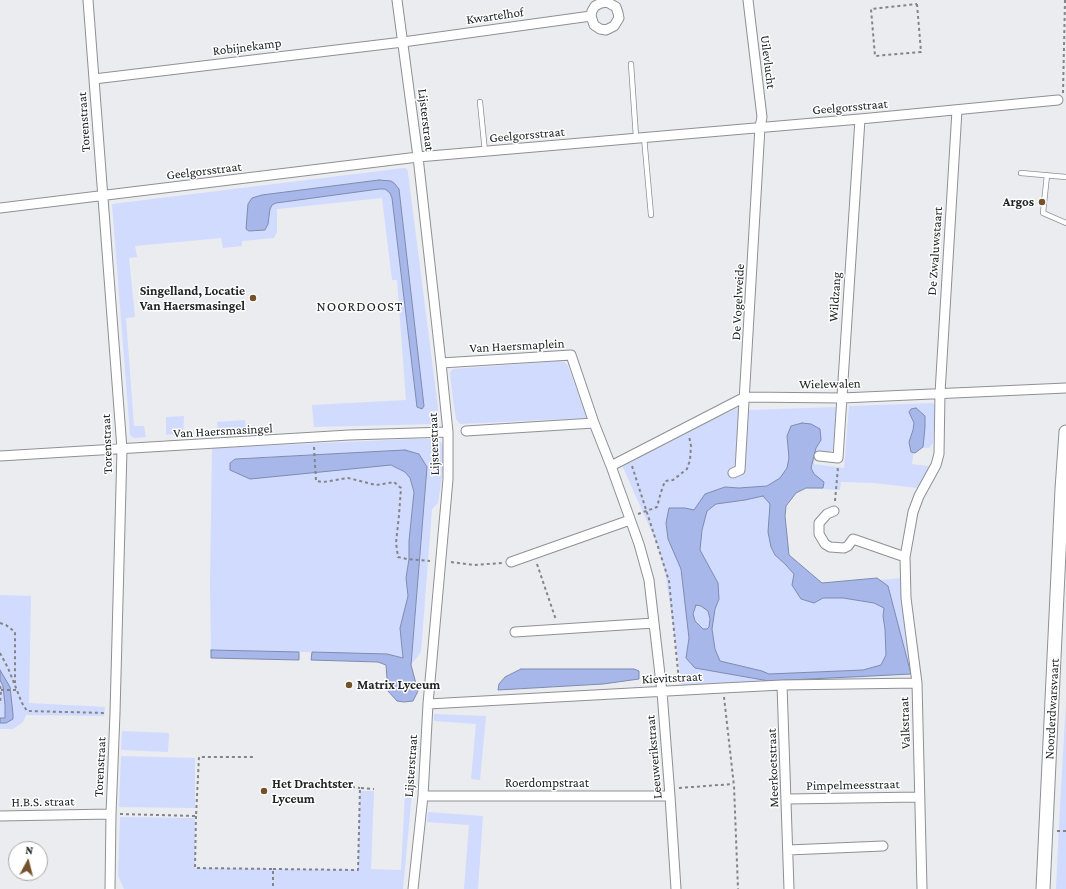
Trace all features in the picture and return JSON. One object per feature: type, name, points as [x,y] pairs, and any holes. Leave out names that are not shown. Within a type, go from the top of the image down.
[{"type":"main road","name":"Noorderdwarsvaart","points":[[1043,889],[1066,432]]},
{"type":"street","name":"Torenstraat","points":[[88,0],[122,449],[110,889]]},
{"type":"street","name":"Lijsterstraat","points":[[397,0],[418,157],[448,432],[448,479],[428,704],[423,796],[413,889]]},
{"type":"street","name":"Uilevlucht","points":[[748,0],[762,117],[760,127]]},
{"type":"street","name":"Kwartelhof","points":[[402,42],[591,16]]},
{"type":"street","name":"Robijnekamp","points":[[94,79],[402,42]]},
{"type":"street","name":"Geelgorsstraat","points":[[0,208],[418,157],[860,119],[1060,100]]},
{"type":"street","name":"De Zwaluwstaart","points":[[940,393],[957,110]]},
{"type":"street","name":"Wildzang","points":[[838,458],[860,119]]},
{"type":"street","name":"De Vogelweide","points":[[732,473],[740,470],[760,127]]},
{"type":"street","name":"Van Haersmaplein","points":[[441,363],[571,356],[594,423],[612,466]]},
{"type":"street","name":"Wielewalen","points":[[612,466],[745,397],[842,398],[1066,388]]},
{"type":"street","name":"Valkstraat","points":[[922,889],[917,683],[906,598],[905,557],[913,512],[919,496],[936,465],[939,454],[940,393]]},
{"type":"street","points":[[466,431],[594,423]]},
{"type":"street","name":"Van Haersmasingel","points":[[0,456],[313,438],[448,432]]},
{"type":"street","points":[[819,456],[838,458]]},
{"type":"street","name":"Leeuwerikstraat","points":[[612,466],[649,580],[662,692],[676,889]]},
{"type":"street","points":[[834,511],[827,514],[819,523],[819,534],[825,544],[838,549],[844,548],[848,546],[853,539],[905,557]]},
{"type":"street","points":[[512,562],[630,518]]},
{"type":"street","points":[[515,632],[654,623]]},
{"type":"street","name":"Kievitstraat","points":[[428,704],[782,685],[917,683]]},
{"type":"street","name":"Meerkoetstraat","points":[[782,685],[790,889]]},
{"type":"street","name":"Roerdompstraat","points":[[423,796],[670,793]]},
{"type":"street","name":"Pimpelmeesstraat","points":[[787,799],[920,796]]},
{"type":"street","name":"H.B.S. straat","points":[[0,816],[111,814]]},
{"type":"street","points":[[788,850],[883,846]]},
{"type":"lane","points":[[631,64],[651,215]]},
{"type":"lane","points":[[480,102],[485,152]]},
{"type":"lane","points":[[1021,173],[1066,177]]},
{"type":"lane","points":[[1046,175],[1043,213],[1066,223]]},
{"type":"path","points":[[1060,100],[1065,0]]},
{"type":"path","points":[[917,4],[921,52],[875,56],[872,8],[917,4]]},
{"type":"path","points":[[630,518],[657,507],[665,481],[673,480],[687,468],[690,460],[691,446],[687,427]]},
{"type":"path","points":[[313,438],[316,481],[323,482],[348,478],[376,485],[394,482],[400,488],[396,543],[398,556],[407,559],[430,561]]},
{"type":"path","points":[[629,457],[669,581],[680,690]]},
{"type":"path","points":[[834,511],[838,458]]},
{"type":"path","points":[[534,554],[559,629]]},
{"type":"path","points":[[441,562],[474,564],[512,562]]},
{"type":"path","points":[[0,623],[6,625],[15,632],[15,684]]},
{"type":"path","points":[[0,653],[27,711],[115,713]]},
{"type":"path","points":[[0,686],[0,704]]},
{"type":"path","points":[[723,688],[733,784],[738,889]]},
{"type":"path","points":[[1,690],[17,690]]},
{"type":"path","points":[[253,757],[199,757],[195,868],[358,870],[360,788]]},
{"type":"path","points":[[670,793],[733,784]]},
{"type":"path","points":[[352,787],[374,789]]},
{"type":"path","points":[[111,814],[196,816]]},
{"type":"path","points":[[273,869],[273,889]]},
{"type":"shaded area","points":[[404,168],[407,169],[408,173],[439,416],[438,421],[435,424],[314,427],[312,405],[406,400],[397,280],[392,280],[382,198],[277,209],[277,232],[274,238],[242,241],[242,246],[223,248],[221,238],[135,246],[137,257],[129,258],[135,317],[126,318],[134,426],[144,426],[146,437],[134,438],[130,435],[112,204]]},
{"type":"shaded area","points":[[379,180],[391,181],[399,189],[424,406],[422,409],[417,407],[392,198],[390,193],[385,189],[379,189],[276,203],[272,205],[270,209],[268,224],[265,230],[249,231],[246,229],[248,204],[252,198],[262,195]]},
{"type":"shaded area","points":[[560,361],[565,362],[568,366],[587,418],[460,424],[456,419],[450,372],[453,369]]},
{"type":"shaded area","points":[[748,403],[748,410],[837,407],[833,450],[828,453],[816,452],[814,464],[844,468],[849,406],[933,403],[935,406],[933,443],[929,448],[914,448],[912,464],[930,467],[918,488],[874,483],[841,482],[840,490],[786,487],[782,519],[787,556],[821,585],[903,578],[911,674],[771,684],[682,687],[666,577],[658,546],[621,463]]},
{"type":"shaded area","points":[[916,408],[925,416],[925,427],[923,447],[915,453],[911,452],[909,442],[914,423],[909,412],[911,409]]},
{"type":"shaded area","points":[[184,416],[183,433],[166,435],[166,417]]},
{"type":"shaded area","points":[[245,420],[246,429],[218,432],[217,422]]},
{"type":"shaded area","points":[[802,423],[811,424],[820,429],[821,440],[816,448],[811,468],[814,474],[824,482],[823,488],[806,488],[796,493],[786,506],[785,516],[789,555],[822,583],[877,578],[888,586],[911,674],[769,681],[695,668],[686,658],[689,638],[681,569],[668,539],[666,523],[669,508],[685,508],[694,510],[705,494],[725,487],[739,488],[767,486],[780,478],[787,468],[789,458],[787,436],[791,426]],"holes":[[[763,496],[770,504],[768,532],[771,547],[775,555],[794,574],[792,585],[801,599],[814,603],[823,598],[843,598],[874,603],[884,608],[883,616],[886,655],[881,665],[863,670],[769,674],[720,661],[715,649],[712,629],[715,609],[719,599],[718,583],[700,550],[702,530],[707,511],[716,504]],[[696,605],[701,606],[708,611],[710,619],[709,627],[707,629],[703,629],[695,621],[693,614]]]},
{"type":"shaded area","points":[[438,439],[443,445],[444,456],[438,503],[432,509],[421,652],[411,665],[427,467],[405,451],[235,458],[230,463],[391,465],[405,472],[410,479],[414,492],[409,541],[409,559],[406,578],[408,596],[401,639],[403,658],[387,654],[211,650],[210,583],[212,448]]},
{"type":"shaded area","points":[[405,450],[419,454],[427,467],[411,665],[418,691],[413,701],[404,702],[397,701],[388,691],[386,665],[378,662],[311,660],[312,652],[387,654],[403,658],[400,628],[408,596],[406,578],[409,559],[409,541],[414,492],[410,478],[405,472],[391,465],[250,479],[230,470],[230,463],[235,459]]},
{"type":"shaded area","points":[[0,595],[31,596],[29,703],[105,707],[104,716],[26,715],[23,722],[13,729],[0,729]]},
{"type":"shaded area","points":[[211,650],[299,652],[299,660],[211,658]]},
{"type":"shaded area","points":[[521,669],[634,669],[639,671],[639,679],[603,684],[498,690],[499,684],[505,677]]},
{"type":"shaded area","points":[[0,670],[10,687],[13,719],[6,723],[0,723],[0,718],[5,718],[5,705],[3,686],[0,680]]},
{"type":"shaded area","points":[[1066,701],[1066,889],[1056,889],[1059,825]]},
{"type":"shaded area","points":[[434,714],[486,716],[480,780],[471,779],[476,724],[434,721]]},
{"type":"shaded area","points":[[122,731],[169,733],[168,752],[121,750]]},
{"type":"shaded area","points":[[121,756],[195,758],[195,808],[119,807]]},
{"type":"shaded area","points":[[360,791],[374,791],[371,869],[401,870],[405,793],[412,793],[403,889],[124,889],[118,876],[120,817],[195,818],[195,868],[358,870]]},
{"type":"shaded area","points":[[428,812],[483,816],[478,889],[464,889],[469,825],[427,822]]},
{"type":"place","name":"Argos","points":[[1042,202]]},
{"type":"place","name":"Singelland, Locatie Van Haersmasingel","points":[[253,298]]},
{"type":"place","name":"Matrix Lyceum","points":[[349,685]]},
{"type":"place","name":"Het Drachtster Lyceum","points":[[264,791]]},
{"type":"district","name":"NOORDOOST","points":[[360,307]]}]
